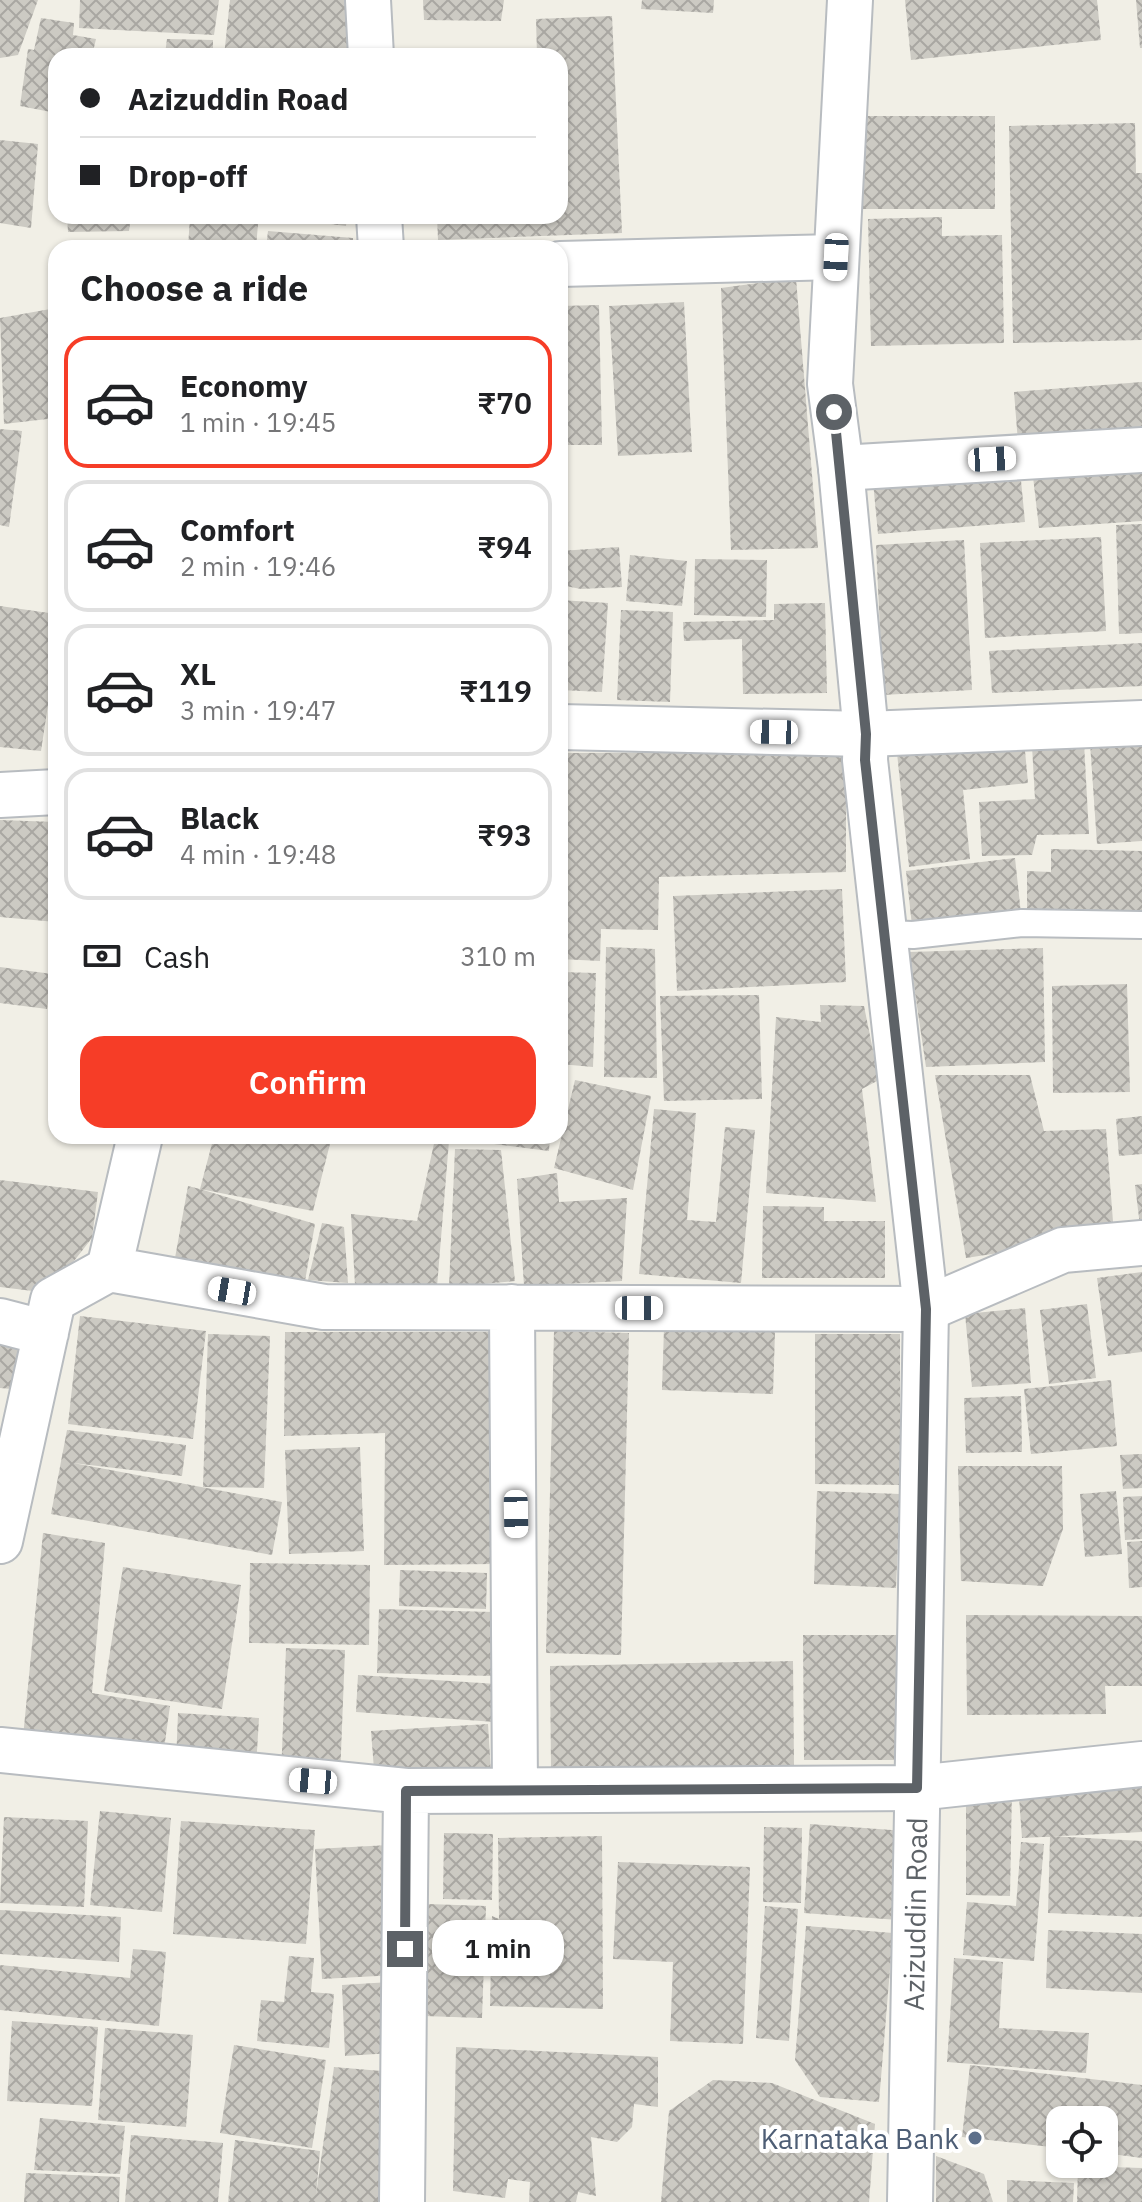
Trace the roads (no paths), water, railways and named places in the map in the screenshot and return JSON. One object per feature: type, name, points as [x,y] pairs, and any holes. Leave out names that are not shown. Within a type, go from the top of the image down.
[{"type":"street","points":[[368,0],[371,48]]},
{"type":"street","name":"Azizuddin Road","points":[[850,0],[830,384],[866,734],[865,760],[926,1309],[910,2202]]},
{"type":"street","points":[[568,264],[836,257]]},
{"type":"street","points":[[841,468],[1142,450]]},
{"type":"street","points":[[568,727],[866,734],[1142,723]]},
{"type":"street","points":[[0,795],[48,792]]},
{"type":"street","points":[[109,1269],[138,1144]]},
{"type":"street","points":[[0,1541],[53,1300],[109,1269],[324,1307],[926,1309],[1063,1250],[1142,1243]]},
{"type":"street","points":[[512,1307],[515,1790]]},
{"type":"street","points":[[0,1321],[46,1333]]},
{"type":"street","points":[[0,1750],[406,1791],[917,1788],[1142,1764]]},
{"type":"street","points":[[402,2202],[406,1791]]},
{"type":"lane","points":[[884,934],[913,935],[1022,923],[1141,925]]},
{"type":"place","name":"Karnataka Bank","points":[[975,2138]]}]
